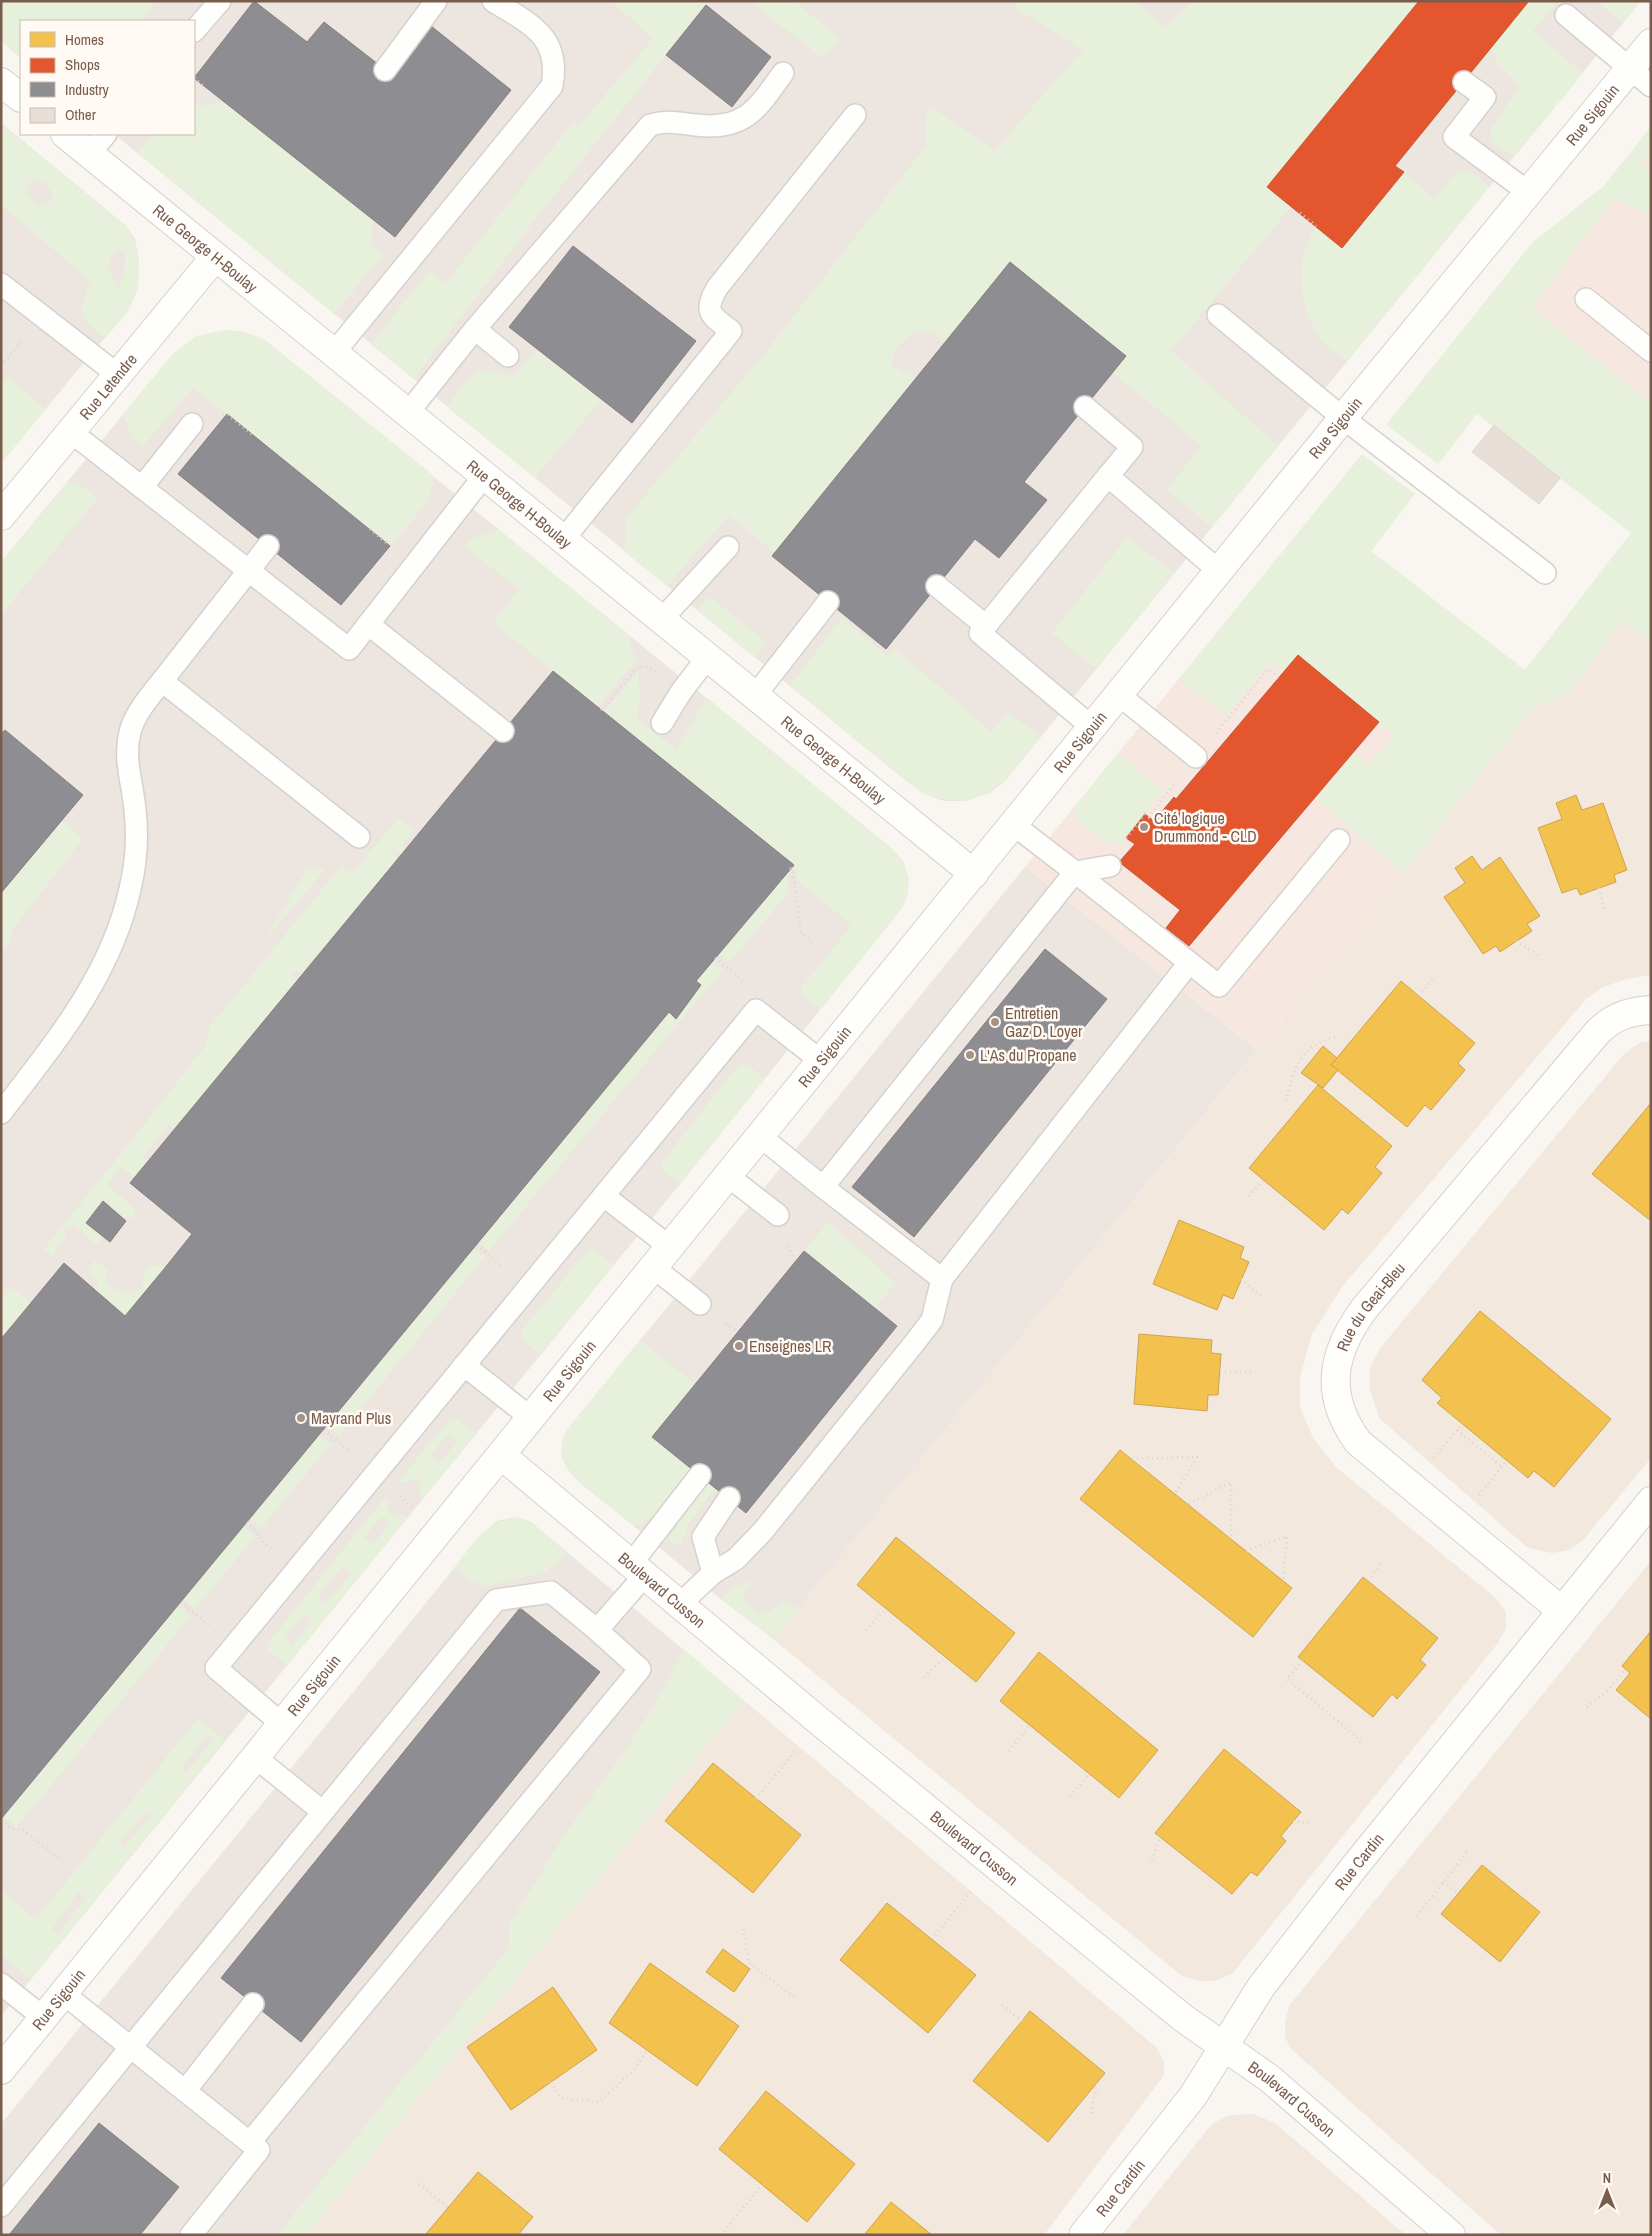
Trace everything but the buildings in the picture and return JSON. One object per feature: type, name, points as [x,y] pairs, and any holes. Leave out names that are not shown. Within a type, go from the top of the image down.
[{"type":"street","name":"Rue Sigouin","points":[[1,2070],[1343,418],[1651,43]]},
{"type":"street","points":[[1,82],[20,97]]},
{"type":"street","name":"Rue George H-Boulay","points":[[68,135],[98,144],[215,257],[974,874]]},
{"type":"street","name":"Rue Letendre","points":[[1,516],[215,257]]},
{"type":"street","name":"Rue du Geai-Bleu","points":[[1562,1611],[1358,1442],[1340,1413],[1335,1378],[1344,1342],[1352,1325],[1601,1028],[1624,1014],[1651,1010]]},
{"type":"street","name":"Boulevard Cusson","points":[[501,1455],[819,1721],[1183,2018],[1269,2078],[1451,2235]]},
{"type":"street","name":"Rue Cardin","points":[[1083,2235],[1193,2096],[1261,1987],[1359,1860],[1651,1501]]},
{"type":"lane","points":[[195,30],[220,1]]},
{"type":"lane","points":[[385,70],[436,1]]},
{"type":"lane","points":[[333,354],[552,86],[555,61],[550,45],[535,28],[492,1]]},
{"type":"lane","points":[[1566,15],[1629,70],[1651,86]]},
{"type":"lane","points":[[407,414],[487,312],[650,125],[665,121],[719,127],[738,122],[760,105],[783,72]]},
{"type":"lane","points":[[1464,82],[1484,97],[1454,137],[1528,192]]},
{"type":"lane","points":[[563,540],[731,331],[712,316],[709,310],[710,300],[717,288],[854,115]]},
{"type":"lane","points":[[1,284],[118,375]]},
{"type":"lane","points":[[1586,298],[1651,351]]},
{"type":"lane","points":[[1218,315],[1343,418],[1545,574]]},
{"type":"lane","points":[[475,329],[508,356]]},
{"type":"lane","points":[[1085,407],[1132,447],[980,633],[1093,728]]},
{"type":"lane","points":[[142,487],[192,424]]},
{"type":"lane","points":[[71,432],[349,649],[484,476]]},
{"type":"lane","points":[[1108,476],[1219,571]]},
{"type":"lane","points":[[1,1113],[67,1028],[96,978],[119,932],[136,857],[136,810],[127,766],[130,731],[143,706],[268,546]]},
{"type":"lane","points":[[661,620],[728,547]]},
{"type":"lane","points":[[937,586],[986,626]]},
{"type":"lane","points":[[754,697],[828,602]]},
{"type":"lane","points":[[368,624],[503,731]]},
{"type":"lane","points":[[662,723],[681,692],[707,658]]},
{"type":"lane","points":[[162,681],[359,837]]},
{"type":"lane","points":[[1119,695],[1196,757]]},
{"type":"lane","points":[[1014,825],[1219,986],[1339,840]]},
{"type":"lane","points":[[823,1187],[1075,872],[1110,866]]},
{"type":"lane","points":[[680,1604],[714,1572],[736,1560],[763,1531],[932,1320],[942,1279],[1190,963]]},
{"type":"lane","points":[[282,1724],[216,1668],[756,1010],[821,1061]]},
{"type":"lane","points":[[760,1136],[942,1279]]},
{"type":"lane","points":[[728,1176],[778,1215]]},
{"type":"lane","points":[[604,1196],[661,1257],[700,1304]]},
{"type":"lane","points":[[464,1365],[531,1418]]},
{"type":"lane","points":[[597,1630],[700,1475]]},
{"type":"lane","points":[[714,1572],[703,1537],[729,1498]]},
{"type":"lane","points":[[1,2206],[496,1600],[551,1592],[640,1669],[250,2142]]},
{"type":"lane","points":[[255,1757],[323,1812]]},
{"type":"lane","points":[[1,1984],[44,2018]]},
{"type":"lane","points":[[64,1994],[259,2150],[191,2235]]},
{"type":"lane","points":[[184,2091],[253,2004]]},
{"type":"path","points":[[195,79],[205,87]]},
{"type":"path","points":[[1300,213],[1316,226]]},
{"type":"path","points":[[227,414],[253,435]]},
{"type":"path","points":[[370,529],[390,546]]},
{"type":"path","points":[[601,710],[639,666]]},
{"type":"path","points":[[1228,718],[1268,668],[1279,678]]},
{"type":"path","points":[[1129,840],[1126,838],[1145,814],[1149,817],[1168,792]]},
{"type":"path","points":[[790,868],[793,871],[801,933],[814,943]]},
{"type":"path","points":[[1599,888],[1605,912]]},
{"type":"path","points":[[1516,941],[1541,957]]},
{"type":"path","points":[[715,958],[726,967]]},
{"type":"path","points":[[1419,996],[1432,979]]},
{"type":"path","points":[[1286,1101],[1294,1067],[1318,1042],[1335,1037]]},
{"type":"path","points":[[1249,1196],[1263,1180]]},
{"type":"path","points":[[477,1245],[487,1254]]},
{"type":"path","points":[[1242,1279],[1261,1296]]},
{"type":"path","points":[[1220,1373],[1252,1371]]},
{"type":"path","points":[[1411,1487],[1462,1424]]},
{"type":"path","points":[[324,1430],[335,1440]]},
{"type":"path","points":[[1457,1430],[1501,1466]]},
{"type":"path","points":[[1132,1459],[1197,1458],[1175,1494]]},
{"type":"path","points":[[1456,1524],[1507,1460]]},
{"type":"path","points":[[1188,1504],[1231,1482],[1231,1539]]},
{"type":"path","points":[[399,1496],[414,1509]]},
{"type":"path","points":[[247,1522],[258,1532]]},
{"type":"path","points":[[1246,1551],[1287,1536],[1283,1580]]},
{"type":"path","points":[[1368,1582],[1382,1562]]},
{"type":"path","points":[[181,1602],[193,1612]]},
{"type":"path","points":[[866,1630],[886,1609]]},
{"type":"path","points":[[924,1677],[944,1657]]},
{"type":"path","points":[[1303,1661],[1287,1679],[1353,1734],[1363,1746]]},
{"type":"path","points":[[1587,1707],[1608,1690],[1625,1669]]},
{"type":"path","points":[[756,1798],[819,1721]]},
{"type":"path","points":[[1008,1751],[1029,1726]]},
{"type":"path","points":[[1070,1796],[1089,1774]]},
{"type":"path","points":[[1,1820],[14,1830],[23,1830],[62,1860]]},
{"type":"path","points":[[1293,1821],[1310,1823]]},
{"type":"path","points":[[1152,1860],[1160,1836]]},
{"type":"path","points":[[1417,1916],[1468,1851]]},
{"type":"path","points":[[932,1939],[993,1863]]},
{"type":"path","points":[[1443,1882],[1458,1894]]},
{"type":"path","points":[[743,1930],[749,1963],[794,1997]]},
{"type":"path","points":[[1002,2004],[1023,2021]]},
{"type":"path","points":[[551,2082],[561,2098],[599,2102],[633,2071],[647,2050]]},
{"type":"path","points":[[1091,2113],[1097,2083]]},
{"type":"path","points":[[419,2184],[448,2208]]},
{"type":"path","points":[[722,2235],[762,2185]]},
{"type":"shaded area","points":[[1,1],[1641,1],[1005,781],[990,793],[965,801],[944,801],[924,794],[905,780],[115,135],[195,135],[195,20],[20,20],[20,57],[1,41]]},
{"type":"shaded area","points":[[1,123],[125,225],[135,239],[139,259],[138,287],[130,307],[1,463]]},
{"type":"shaded area","points":[[1651,127],[1651,421],[1524,312],[1532,243],[1604,186]]},
{"type":"shaded area","points":[[226,330],[245,332],[265,340],[890,847],[903,861],[909,879],[907,896],[902,908],[693,1168],[1,2016],[1,562],[173,354],[197,336]]},
{"type":"shaded area","points":[[1263,576],[1498,751],[1403,873],[1257,1050],[1025,867]]},
{"type":"shaded area","points":[[1623,621],[1651,642],[1651,975],[1627,979],[1603,987],[1586,999],[1342,1287],[1311,1336],[1300,1378],[1300,1406],[1302,1412],[1313,1438],[1336,1467],[1497,1599],[1506,1612],[1506,1628],[1498,1643],[1232,1974],[1214,1981],[1200,1981],[1182,1976],[773,1639],[1403,873],[1533,708],[1569,693]]},
{"type":"shaded area","points":[[1025,867],[1257,1050],[773,1639],[721,1599],[574,1476],[564,1463],[562,1440],[568,1429]]},
{"type":"shaded area","points":[[1651,1041],[1651,1458],[1584,1539],[1570,1550],[1552,1553],[1528,1548],[1380,1419],[1370,1391],[1370,1367],[1381,1347],[1624,1054],[1641,1042]]},
{"type":"shaded area","points":[[515,1517],[531,1522],[734,1692],[293,2235],[1,2235],[1,2124],[482,1534],[497,1521]]},
{"type":"shaded area","points":[[1651,1561],[1651,2235],[1501,2235],[1291,2049],[1285,2037],[1285,2023],[1289,2006]]},
{"type":"shaded area","points":[[734,1692],[1157,2048],[1164,2062],[1164,2075],[1044,2235],[293,2235]]},
{"type":"shaded area","points":[[1253,2114],[1275,2123],[1406,2235],[1123,2235],[1212,2124],[1229,2115]]},
{"type":"green space","points":[[1,1],[156,1],[142,20],[20,20],[20,57],[1,41]]},
{"type":"green space","points":[[611,1],[709,1],[536,218],[414,379],[371,344],[429,271],[445,284],[573,122],[579,126],[653,38]]},
{"type":"green space","points":[[750,1],[794,1],[841,39],[822,58]]},
{"type":"green space","points":[[1018,1],[1136,1],[1164,28],[1194,1],[1419,1],[1267,187],[1292,206],[1171,351],[1278,446],[1212,527],[1166,490],[1202,446],[1113,373],[1010,262],[944,344],[933,332],[914,331],[895,349],[891,366],[917,378],[775,553],[729,515],[667,586],[625,552],[626,518],[765,353],[926,146],[926,115],[933,108],[995,150],[1083,50],[1014,7]]},
{"type":"green space","points":[[1529,1],[1558,1],[1533,31],[1583,73],[1516,155],[1506,152],[1491,142],[1491,129],[1520,85],[1494,62],[1499,57],[1489,50]]},
{"type":"green space","points":[[1596,1],[1641,1],[1623,23]]},
{"type":"green space","points":[[223,101],[373,219],[372,244],[382,256],[334,314],[138,153],[152,135],[195,135],[195,103],[199,106]]},
{"type":"green space","points":[[1,124],[125,225],[135,244],[139,264],[138,285],[131,305],[105,339],[89,324],[82,313],[83,301],[90,281],[1,205]],"holes":[[[32,181],[44,183],[52,193],[50,202],[42,207],[34,202],[27,191],[26,188]],[[121,250],[125,254],[125,269],[119,290],[108,267],[114,252]]]},
{"type":"green space","points":[[1651,127],[1651,152],[1642,163],[1651,170],[1651,216],[1614,199],[1532,307],[1651,404],[1651,642],[1623,621],[1569,693],[1533,708],[1403,873],[1316,799],[1354,753],[1369,765],[1394,735],[1298,656],[1283,673],[1272,664],[1267,664],[1227,716],[1179,679],[1362,454],[1415,494],[1371,551],[1525,670],[1631,533],[1477,414],[1438,464],[1386,425],[1532,243],[1604,186]]},
{"type":"green space","points":[[1459,170],[1473,173],[1490,186],[1347,361],[1323,342],[1315,329],[1304,300],[1302,269],[1304,254],[1316,226],[1342,247],[1404,172],[1434,198]]},
{"type":"green space","points":[[226,330],[245,332],[265,340],[434,476],[428,497],[418,514],[390,546],[193,388],[142,447],[133,439],[123,414],[173,354],[197,336]]},
{"type":"green space","points":[[537,350],[601,400],[535,478],[447,407],[467,380],[474,375],[481,371],[490,370],[513,377]]},
{"type":"green space","points":[[8,376],[46,409],[1,463],[1,385]]},
{"type":"green space","points":[[67,483],[79,485],[98,498],[1,615],[1,562]]},
{"type":"green space","points":[[498,529],[627,633],[636,661],[597,707],[494,623],[518,589],[464,546],[473,539]]},
{"type":"green space","points":[[1127,537],[1174,573],[1096,669],[1052,633]]},
{"type":"green space","points":[[709,596],[767,643],[755,658],[697,610]]},
{"type":"green space","points":[[842,618],[887,656],[894,648],[992,732],[1007,712],[1041,737],[1005,779],[979,796],[963,800],[945,799],[924,794],[790,686]]},
{"type":"green space","points":[[638,671],[640,695],[637,719],[677,750],[706,697],[890,847],[905,869],[908,882],[902,908],[820,1010],[802,995],[802,987],[852,925],[798,881],[794,865],[604,713]]},
{"type":"green space","points":[[1118,753],[1163,791],[1120,846],[1112,840],[1108,845],[1075,819],[1075,807]]},
{"type":"green space","points":[[398,819],[415,831],[402,845],[405,849],[401,854],[394,849],[391,852],[398,859],[302,974],[296,970],[291,975],[297,980],[174,1129],[168,1125],[143,1158],[147,1162],[134,1177],[121,1166],[107,1185],[133,1207],[136,1214],[132,1218],[123,1217],[103,1201],[86,1222],[104,1237],[96,1245],[75,1225],[64,1229],[66,1236],[52,1256],[44,1249],[205,1046],[210,1027],[341,866],[349,872],[354,871]]},
{"type":"green space","points":[[62,821],[83,839],[11,932],[10,943],[1,953],[1,893]]},
{"type":"green space","points":[[321,868],[324,871],[263,943],[307,869]]},
{"type":"green space","points":[[788,872],[789,892],[729,963],[718,954]]},
{"type":"green space","points":[[712,961],[723,970],[489,1251],[479,1243],[669,1012],[677,1019],[701,985],[696,981]]},
{"type":"green space","points":[[742,1064],[750,1066],[764,1079],[680,1184],[661,1169],[661,1163],[737,1067]]},
{"type":"green space","points":[[828,1222],[896,1283],[875,1308],[804,1251]]},
{"type":"green space","points":[[474,1248],[485,1257],[339,1436],[327,1426]]},
{"type":"green space","points":[[592,1249],[613,1265],[540,1354],[522,1341],[521,1335],[524,1328],[587,1251]]},
{"type":"green space","points":[[95,1260],[109,1271],[106,1278],[110,1286],[119,1291],[132,1294],[143,1285],[143,1276],[148,1267],[159,1265],[164,1269],[125,1316],[95,1289],[99,1284],[88,1270]]},
{"type":"green space","points":[[12,1287],[31,1303],[1,1339],[1,1300]]},
{"type":"green space","points":[[640,1340],[695,1384],[653,1437],[692,1468],[660,1510],[652,1517],[635,1526],[576,1478],[564,1463],[561,1450],[568,1429]]},
{"type":"green space","points":[[455,1418],[476,1433],[421,1500],[420,1484],[416,1479],[404,1483],[399,1480],[449,1420]],"holes":[[[448,1434],[457,1442],[439,1462],[431,1455]]]},
{"type":"green space","points":[[319,1435],[331,1444],[261,1528],[250,1519]]},
{"type":"green space","points":[[709,1482],[715,1488],[690,1522],[680,1546],[671,1542],[669,1537]]},
{"type":"green space","points":[[385,1497],[390,1502],[388,1508],[390,1514],[408,1517],[287,1665],[267,1650],[268,1643]],"holes":[[[382,1517],[390,1524],[373,1544],[364,1537]],[[343,1567],[351,1574],[325,1603],[318,1596]],[[305,1615],[312,1621],[292,1645],[285,1638]]]},
{"type":"green space","points":[[515,1517],[531,1522],[568,1553],[546,1572],[486,1586],[471,1581],[454,1568],[473,1543],[487,1530],[504,1520]]},
{"type":"green space","points":[[244,1526],[256,1536],[195,1609],[184,1599]]},
{"type":"green space","points":[[749,1581],[751,1584],[747,1588],[743,1600],[758,1613],[766,1613],[786,1601],[798,1609],[773,1639],[721,1599],[733,1588]]},
{"type":"green space","points":[[178,1606],[191,1616],[17,1827],[3,1817]]},
{"type":"green space","points":[[684,1649],[744,1701],[307,2235],[277,2235],[509,1948],[509,1925],[563,1837],[626,1749],[662,1692]]},
{"type":"green space","points":[[198,1718],[225,1740],[31,1979],[1,1955],[1,1890],[36,1919]],"holes":[[[207,1735],[214,1738],[186,1773],[181,1769]],[[146,1812],[151,1815],[124,1847],[120,1842]],[[79,1892],[85,1898],[58,1934],[51,1930]]]},
{"type":"place","name":"Cité logique Drummond - CLD","points":[[1144,827]]},
{"type":"place","name":"Entretien Gaz D. Loyer","points":[[995,1022]]},
{"type":"place","name":"L'As du Propane","points":[[970,1055]]},
{"type":"place","name":"Enseignes LR","points":[[739,1346]]},
{"type":"place","name":"Mayrand Plus","points":[[301,1418]]}]
